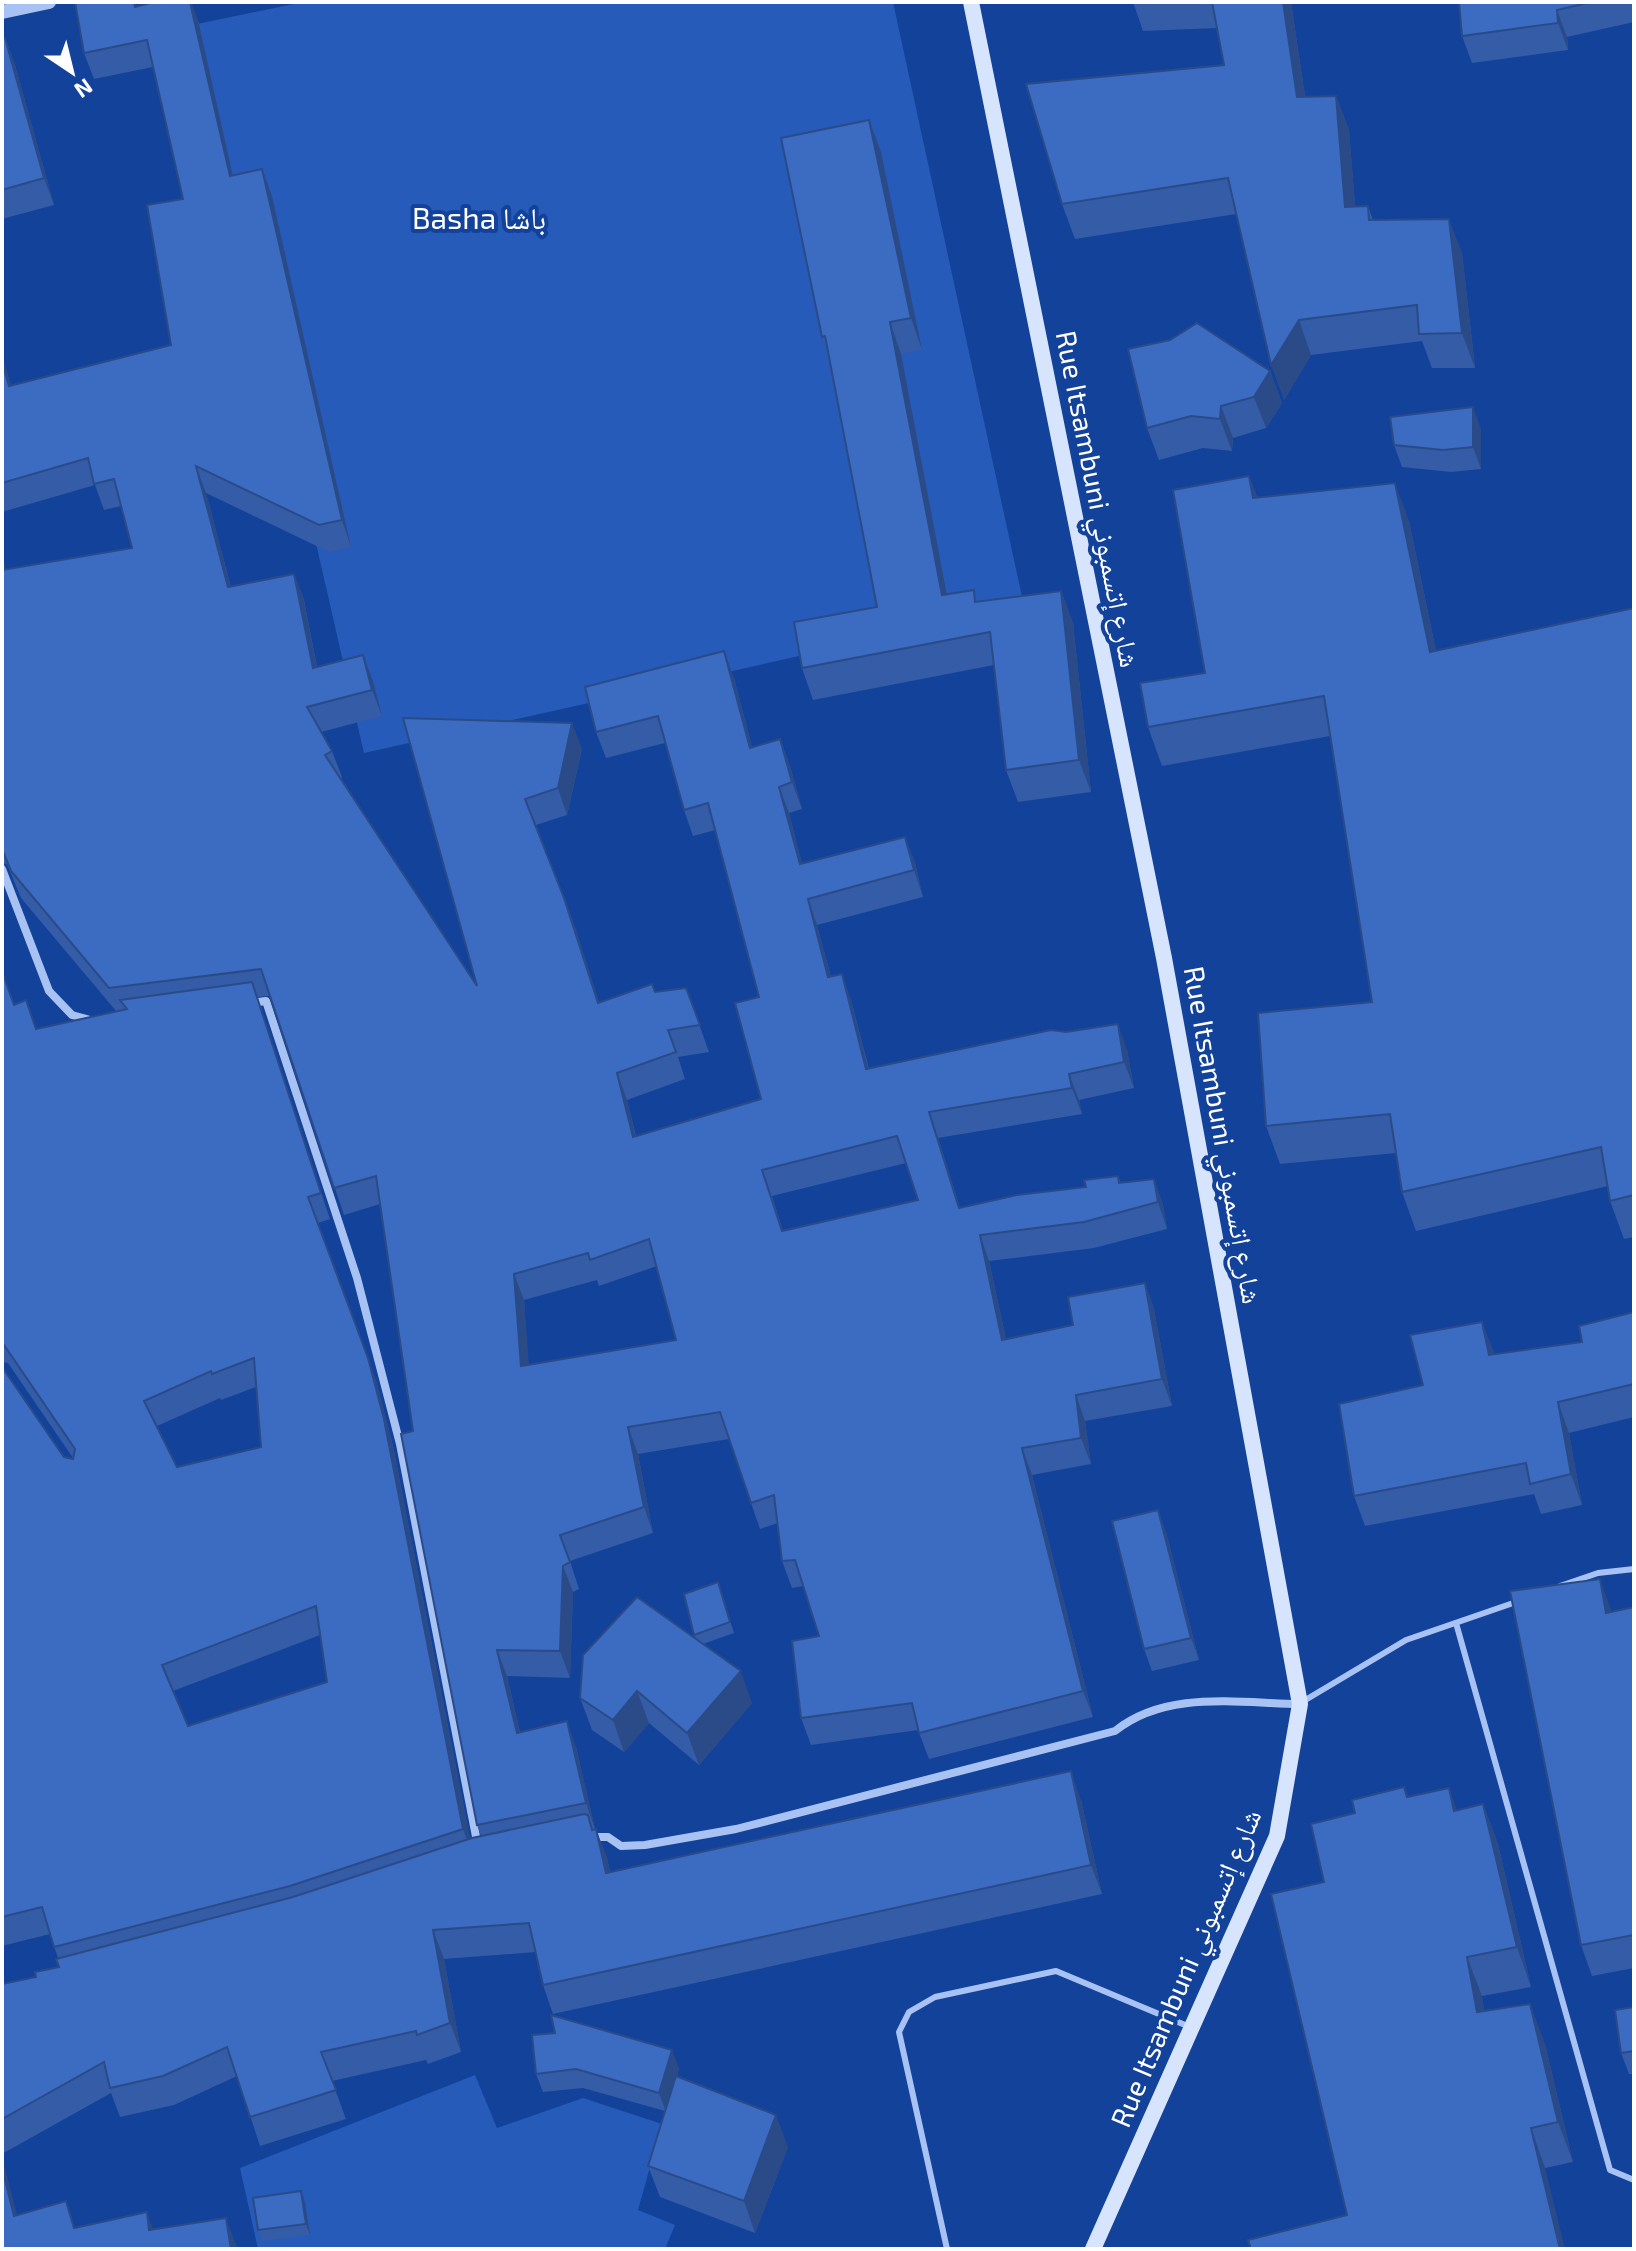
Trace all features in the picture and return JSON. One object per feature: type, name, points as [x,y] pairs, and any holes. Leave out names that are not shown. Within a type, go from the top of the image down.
[{"type":"main road","name":"Rue Itsambuni شارع إتسمبوني","points":[[971,2],[1164,958],[1300,1704],[1277,1836],[1093,2249]]},
{"type":"street","points":[[2,12],[49,2]]},
{"type":"street","points":[[2,869],[49,991],[72,1015],[104,1023]]},
{"type":"street","points":[[236,1004],[266,1001],[357,1278],[400,1444],[481,1860]]},
{"type":"street","points":[[580,1839],[608,1837],[621,1846],[645,1845],[736,1829],[1115,1731],[1132,1718],[1155,1708],[1188,1703],[1300,1704]]},
{"type":"lane","points":[[1555,1588],[1598,1573],[1634,1569]]},
{"type":"lane","points":[[1300,1704],[1406,1640],[1527,1598]]},
{"type":"lane","points":[[1456,1623],[1610,2170],[1634,2180]]},
{"type":"lane","points":[[947,2249],[899,2032],[909,2012],[935,1997],[1056,1971],[1191,2027]]},
{"type":"shaded area","points":[[303,2],[893,2],[1024,606],[364,753],[197,24]]},
{"type":"shaded area","points":[[475,2075],[497,2128],[583,2098],[662,2124],[638,2210],[675,2225],[665,2249],[258,2249],[240,2168]]},
{"type":"building","points":[[75,2],[134,2],[135,7],[154,2],[190,2],[230,176],[262,169],[342,520],[319,525],[196,466],[228,587],[294,574],[313,668],[363,655],[372,690],[307,707],[332,751],[325,755],[477,986],[403,718],[572,723],[558,788],[525,799],[564,898],[598,1003],[652,984],[655,992],[686,988],[700,1025],[668,1030],[676,1052],[617,1073],[633,1137],[761,1099],[735,1003],[759,997],[708,803],[684,810],[658,716],[596,732],[585,687],[724,651],[750,748],[780,739],[792,782],[779,787],[800,864],[905,837],[914,870],[808,899],[828,977],[842,974],[866,1069],[1051,1030],[1066,1032],[1118,1024],[1124,1062],[1069,1074],[1072,1088],[929,1112],[959,1208],[1017,1195],[1086,1187],[1084,1180],[1118,1176],[1119,1183],[1154,1179],[1158,1202],[1084,1222],[980,1235],[1002,1340],[1073,1325],[1068,1297],[1145,1283],[1162,1379],[1076,1395],[1081,1438],[1022,1448],[1083,1691],[919,1733],[912,1703],[801,1718],[792,1641],[819,1636],[795,1560],[782,1561],[774,1495],[751,1503],[720,1412],[628,1427],[644,1507],[560,1535],[570,1562],[563,1566],[560,1651],[497,1650],[517,1733],[567,1721],[586,1803],[477,1825],[401,1434],[413,1431],[376,1176],[334,1188],[261,969],[109,988],[11,871],[2,849],[2,570],[132,548],[114,479],[94,484],[88,458],[2,483],[2,362],[9,386],[171,345],[147,205],[183,199],[147,40],[84,53]],"holes":[[[897,1136],[918,1200],[782,1231],[762,1170]],[[649,1239],[676,1340],[521,1366],[514,1274],[588,1253],[590,1260]]]},
{"type":"building","points":[[1212,2],[1283,2],[1297,97],[1336,96],[1345,207],[1368,206],[1369,220],[1449,219],[1462,333],[1419,334],[1417,305],[1299,320],[1271,365],[1228,178],[1062,204],[1026,84],[1224,65]]},
{"type":"building","points":[[1459,2],[1592,2],[1557,10],[1558,23],[1462,36]]},
{"type":"building","points":[[5,38],[44,178],[2,190],[2,39]]},
{"type":"building","points":[[869,120],[911,318],[890,322],[942,595],[974,590],[975,602],[1061,591],[1079,760],[1006,770],[990,632],[802,668],[794,622],[877,607],[825,336],[822,337],[781,138]]},
{"type":"building","points":[[1197,323],[1270,371],[1254,397],[1221,406],[1220,419],[1191,416],[1147,428],[1128,349],[1170,340]]},
{"type":"building","points":[[1473,407],[1473,447],[1443,450],[1394,445],[1390,417]]},
{"type":"building","points":[[1249,476],[1253,498],[1395,483],[1430,652],[1634,608],[1634,1195],[1610,1201],[1601,1147],[1402,1192],[1390,1114],[1266,1126],[1258,1013],[1372,1002],[1324,696],[1148,727],[1140,683],[1205,673],[1173,490]]},
{"type":"building","points":[[2,972],[14,1005],[26,1000],[36,1029],[127,1009],[120,1000],[252,982],[321,1193],[308,1197],[368,1358],[384,1419],[463,1829],[290,1886],[54,1947],[42,1907],[2,1917],[2,1367],[64,1457],[73,1459],[75,1449],[2,1342]],"holes":[[[254,1358],[261,1447],[177,1467],[144,1401],[211,1371],[212,1374]],[[316,1606],[327,1682],[188,1726],[162,1665]]]},
{"type":"building","points":[[1634,1312],[1634,1384],[1558,1402],[1571,1474],[1530,1484],[1526,1463],[1354,1496],[1339,1404],[1423,1385],[1410,1335],[1482,1322],[1489,1355],[1582,1342],[1579,1326]]},
{"type":"building","points":[[1158,1510],[1191,1638],[1144,1649],[1112,1521]]},
{"type":"building","points":[[1600,1579],[1606,1613],[1634,1607],[1634,1935],[1581,1945],[1510,1591]]},
{"type":"building","points":[[718,1582],[730,1622],[694,1635],[684,1594]]},
{"type":"building","points":[[637,1597],[741,1671],[687,1733],[637,1691],[613,1720],[580,1698],[583,1655]]},
{"type":"building","points":[[1071,1771],[1091,1865],[543,1985],[529,1923],[433,1930],[450,2023],[417,2035],[416,2031],[321,2052],[336,2090],[250,2117],[227,2047],[163,2076],[110,2088],[104,2062],[2,2119],[2,1984],[36,1977],[35,1972],[59,1967],[56,1959],[293,1897],[472,1838],[584,1814],[588,1815],[592,1830],[596,1829],[606,1873]]},
{"type":"building","points":[[1404,1787],[1407,1797],[1449,1788],[1454,1811],[1483,1804],[1517,1947],[1467,1957],[1477,2012],[1530,2004],[1558,2122],[1531,2128],[1560,2249],[1251,2249],[1248,2240],[1347,2215],[1271,1894],[1324,1882],[1311,1824],[1355,1813],[1352,1800]]},
{"type":"building","points":[[1634,2007],[1634,2051],[1621,2053],[1615,2010]]},
{"type":"building","points":[[551,2015],[672,2050],[659,2093],[576,2069],[536,2074],[532,2035],[555,2033]]},
{"type":"building","points":[[676,2076],[776,2115],[744,2201],[648,2166]]},
{"type":"building","points":[[2,2168],[14,2216],[66,2201],[74,2228],[147,2212],[149,2230],[226,2218],[231,2249],[2,2249]]},
{"type":"building","points":[[301,2191],[306,2224],[258,2230],[253,2198]]},
{"type":"district","name":"Basha باشا","points":[[479,219]]}]
